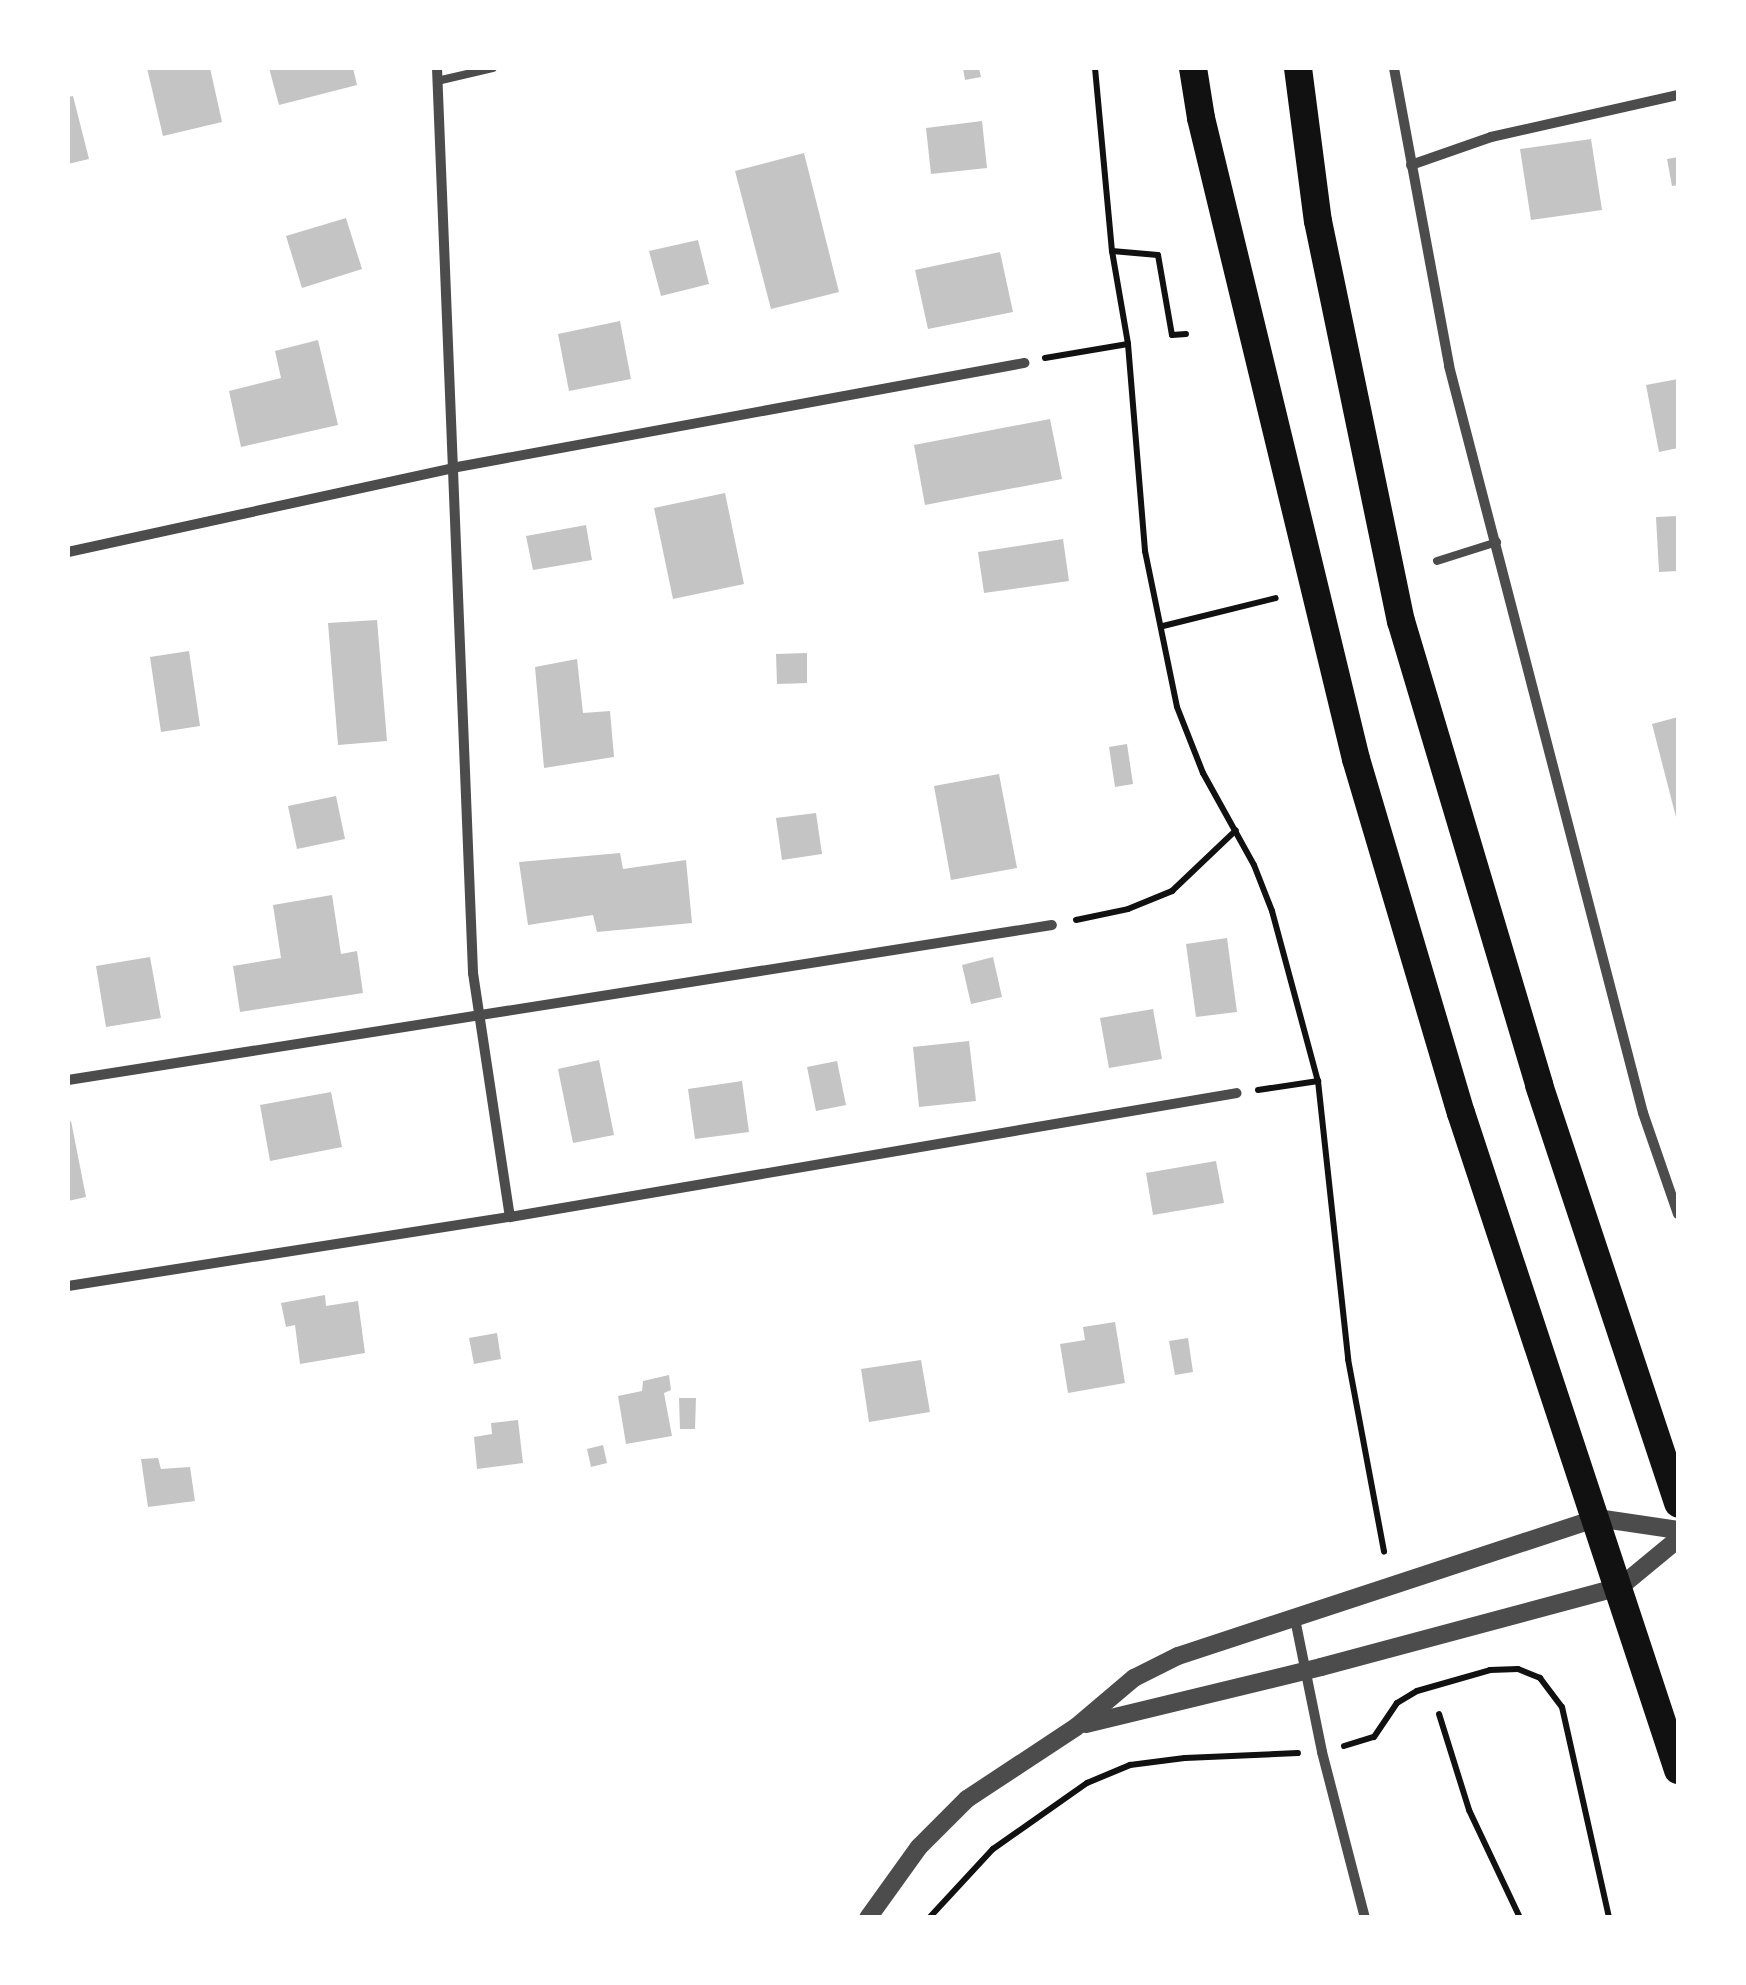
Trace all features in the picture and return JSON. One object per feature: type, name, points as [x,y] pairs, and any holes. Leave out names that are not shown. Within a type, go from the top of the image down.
[{"type":"highway","points":[[1193,68],[1201,118],[1356,759],[1461,1114],[1678,1770]]},
{"type":"highway","points":[[1298,68],[1318,221],[1400,621],[1539,1085],[1678,1504]]},
{"type":"street","points":[[437,68],[477,1014],[510,1217]]},
{"type":"street","points":[[1394,68],[1449,366],[1643,1113],[1678,1214]]},
{"type":"street","points":[[1410,165],[1491,138],[1678,95]]},
{"type":"street","points":[[68,552],[452,468],[1024,363]]},
{"type":"street","points":[[68,1080],[1052,924]]},
{"type":"street","points":[[68,1286],[510,1217],[1237,1093]]},
{"type":"street","points":[[868,1918],[919,1847],[966,1799],[1076,1727],[1134,1678],[1178,1656],[1597,1518],[1678,1530]]},
{"type":"street","points":[[1076,1727],[1620,1586],[1678,1539]]},
{"type":"street","points":[[1295,1620],[1322,1752],[1365,1918]]},
{"type":"lane","points":[[437,81],[493,68]]},
{"type":"lane","points":[[1437,561],[1497,542]]},
{"type":"path","points":[[1095,68],[1112,251],[1128,344],[1145,552],[1164,626],[1177,708],[1204,773],[1236,830],[1272,911],[1318,1082],[1348,1359],[1384,1552]]},
{"type":"path","points":[[1112,251],[1158,255],[1172,335],[1186,334]]},
{"type":"path","points":[[1024,363],[1128,344]]},
{"type":"path","points":[[1164,626],[1276,598]]},
{"type":"path","points":[[1052,924],[1152,902],[1172,891],[1236,830]]},
{"type":"path","points":[[1237,1093],[1318,1082]]},
{"type":"path","points":[[929,1918],[993,1849],[1073,1792],[1116,1771],[1185,1758],[1322,1752],[1374,1737],[1397,1703],[1418,1690],[1490,1670],[1518,1669],[1540,1678],[1562,1706],[1609,1918]]},
{"type":"path","points":[[1439,1714],[1469,1810],[1520,1918]]},
{"type":"building","points":[[147,68],[210,68],[222,122],[163,136]]},
{"type":"building","points":[[269,68],[353,68],[357,85],[279,105]]},
{"type":"building","points":[[963,68],[979,68],[981,77],[965,80]]},
{"type":"building","points":[[73,96],[89,159],[68,164],[68,97]]},
{"type":"building","points":[[982,121],[987,168],[931,174],[926,128]]},
{"type":"building","points":[[1591,139],[1602,210],[1531,220],[1520,149]]},
{"type":"building","points":[[804,153],[839,292],[771,309],[735,171]]},
{"type":"building","points":[[1678,157],[1678,185],[1672,186],[1667,159]]},
{"type":"building","points":[[346,218],[362,269],[302,288],[286,236]]},
{"type":"building","points":[[698,240],[709,284],[661,296],[649,251]]},
{"type":"building","points":[[1000,252],[1013,312],[928,329],[915,270]]},
{"type":"building","points":[[620,321],[631,379],[569,391],[558,334]]},
{"type":"building","points":[[318,340],[338,425],[241,447],[229,391],[281,378],[275,351]]},
{"type":"building","points":[[1678,379],[1678,448],[1659,452],[1646,385]]},
{"type":"building","points":[[1050,419],[1062,479],[925,505],[914,445]]},
{"type":"building","points":[[725,493],[744,584],[673,599],[654,508]]},
{"type":"building","points":[[1678,516],[1678,571],[1659,572],[1656,517]]},
{"type":"building","points":[[586,525],[592,560],[533,570],[526,536]]},
{"type":"building","points":[[1063,539],[1069,581],[984,593],[978,552]]},
{"type":"building","points":[[377,620],[387,741],[338,745],[328,623]]},
{"type":"building","points":[[189,651],[200,726],[161,732],[150,657]]},
{"type":"building","points":[[807,653],[807,683],[777,684],[776,654]]},
{"type":"building","points":[[577,659],[583,713],[610,711],[614,757],[544,768],[535,667]]},
{"type":"building","points":[[1678,717],[1678,820],[1677,821],[1652,724]]},
{"type":"building","points":[[1127,744],[1133,784],[1115,787],[1109,747]]},
{"type":"building","points":[[999,774],[1017,868],[951,880],[934,786]]},
{"type":"building","points":[[336,796],[345,839],[297,849],[288,806]]},
{"type":"building","points":[[816,813],[822,854],[782,860],[776,818]]},
{"type":"building","points":[[620,853],[623,869],[686,860],[692,923],[597,932],[593,915],[528,925],[519,862]]},
{"type":"building","points":[[332,895],[341,954],[357,951],[363,993],[240,1012],[233,966],[281,958],[273,905]]},
{"type":"building","points":[[1227,938],[1237,1012],[1196,1017],[1186,944]]},
{"type":"building","points":[[150,957],[161,1018],[106,1027],[96,966]]},
{"type":"building","points":[[993,957],[1002,997],[971,1004],[962,965]]},
{"type":"building","points":[[1153,1009],[1162,1059],[1109,1068],[1100,1018]]},
{"type":"building","points":[[969,1041],[976,1101],[919,1107],[913,1047]]},
{"type":"building","points":[[599,1060],[614,1135],[573,1143],[558,1069]]},
{"type":"building","points":[[837,1061],[846,1105],[816,1111],[807,1067]]},
{"type":"building","points":[[742,1081],[749,1132],[695,1139],[688,1089]]},
{"type":"building","points":[[331,1092],[342,1147],[270,1161],[260,1105]]},
{"type":"building","points":[[71,1121],[86,1197],[68,1201],[68,1122]]},
{"type":"building","points":[[1216,1161],[1224,1203],[1153,1215],[1146,1173]]},
{"type":"building","points":[[325,1295],[326,1306],[358,1301],[365,1353],[300,1364],[295,1325],[286,1327],[281,1303]]},
{"type":"building","points":[[1115,1322],[1125,1383],[1068,1393],[1060,1344],[1085,1340],[1083,1327]]},
{"type":"building","points":[[497,1333],[501,1359],[474,1364],[469,1338]]},
{"type":"building","points":[[1188,1338],[1193,1372],[1175,1375],[1169,1341]]},
{"type":"building","points":[[921,1360],[930,1412],[869,1422],[861,1369]]},
{"type":"building","points":[[669,1375],[671,1390],[664,1393],[672,1436],[626,1444],[618,1396],[642,1391],[643,1381]]},
{"type":"building","points":[[679,1398],[696,1398],[695,1429],[680,1429]]},
{"type":"building","points":[[518,1420],[523,1463],[477,1469],[474,1437],[492,1434],[491,1423]]},
{"type":"building","points":[[603,1445],[607,1463],[591,1467],[587,1449]]},
{"type":"building","points":[[158,1458],[161,1469],[190,1467],[195,1501],[148,1507],[141,1459]]}]
